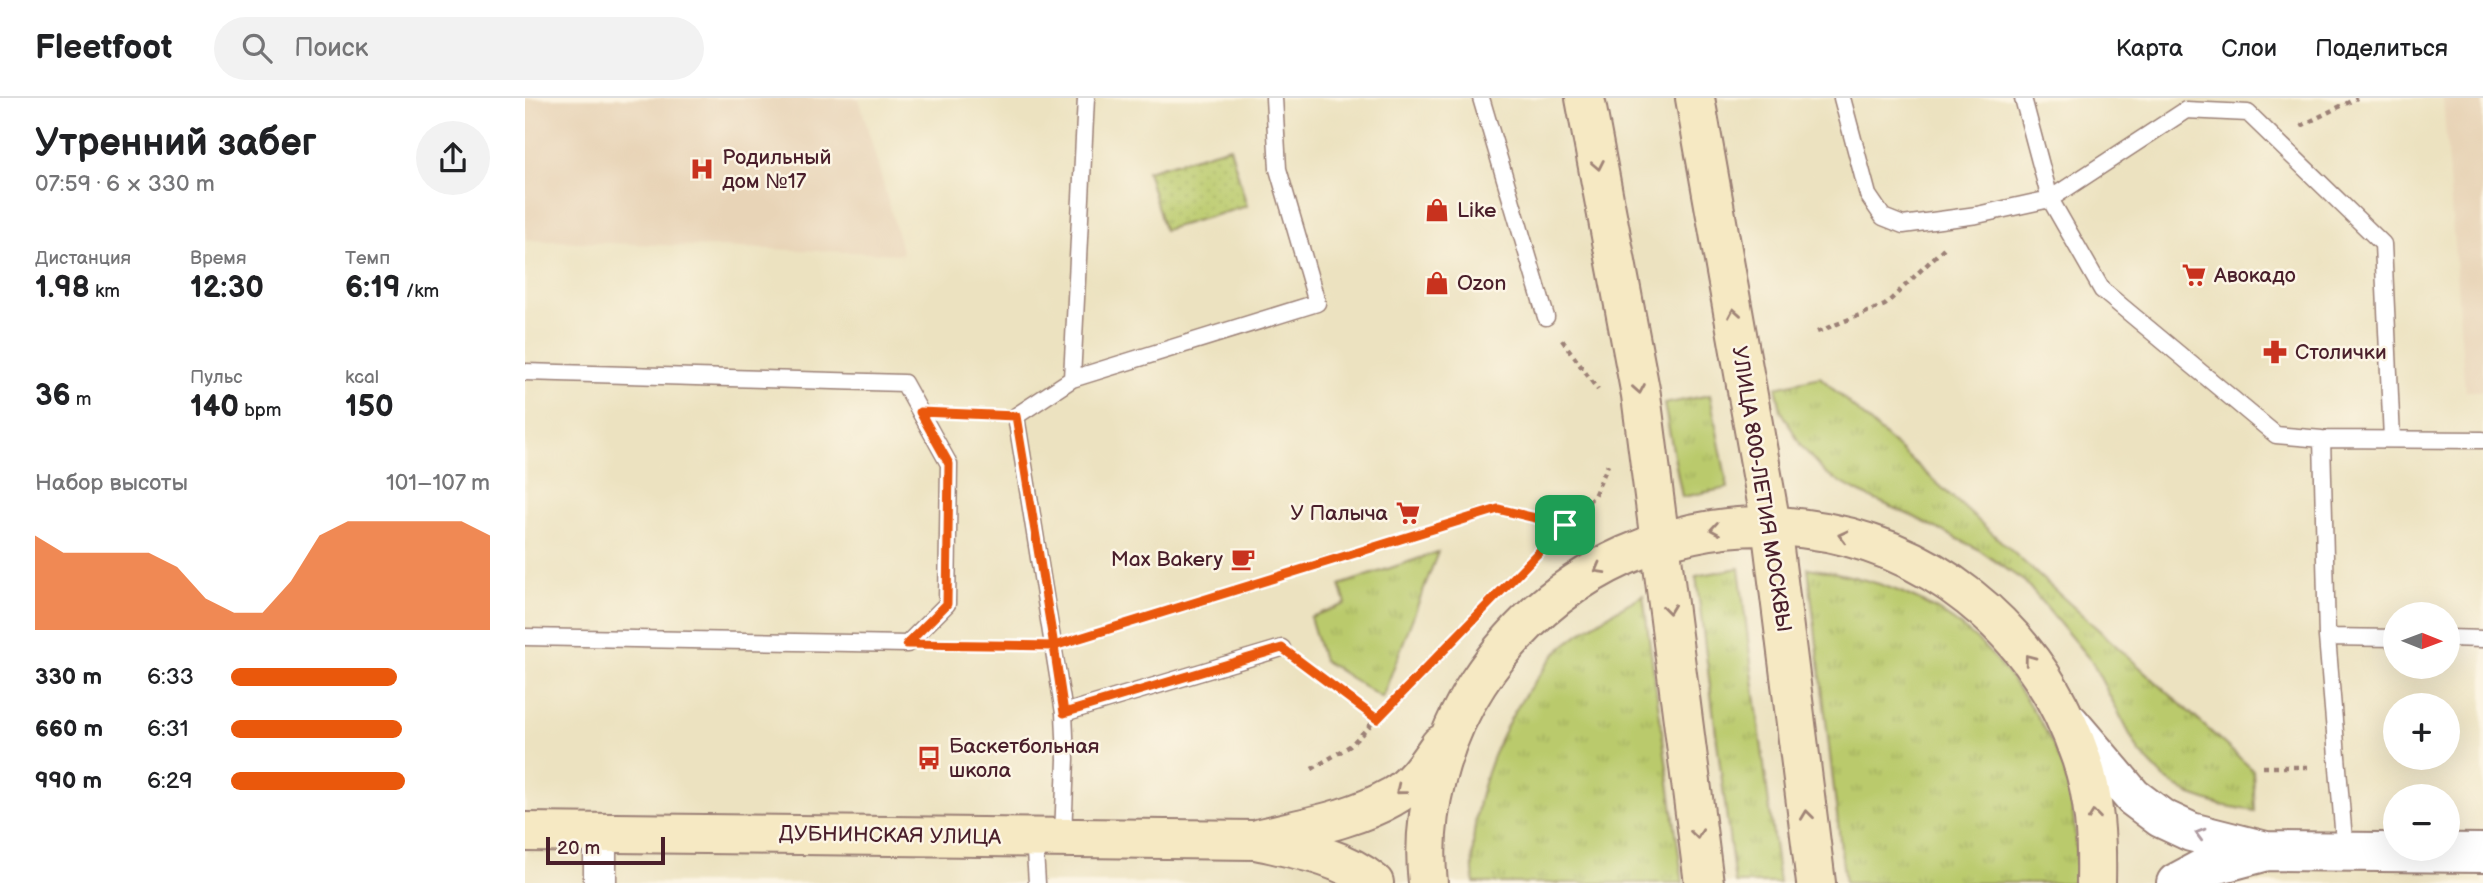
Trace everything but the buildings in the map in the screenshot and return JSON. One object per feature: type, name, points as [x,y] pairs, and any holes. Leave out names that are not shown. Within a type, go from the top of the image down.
[{"type":"main road","points":[[1585,98],[1641,395],[1704,883]]},
{"type":"main road","name":"УЛИЦА 800-ЛЕТИЯ МОСКВЫ","points":[[1695,98],[1771,524],[1815,883]]},
{"type":"main road","points":[[1427,883],[1428,828],[1435,782],[1457,718],[1494,659],[1524,624],[1559,594],[1597,569],[1638,549],[1661,541],[1727,527],[1771,524],[1818,530],[1863,541],[1906,558],[1946,580],[1982,608],[2014,640],[2042,677],[2065,717],[2082,759],[2093,804],[2097,850],[2096,883]]},
{"type":"main road","name":"ДУБНИНСКАЯ УЛИЦА","points":[[1256,840],[1350,816],[1394,796],[1423,770],[1457,718]]},
{"type":"main road","name":"ДУБНИНСКАЯ УЛИЦА","points":[[525,832],[1256,840],[1336,861],[1374,883]]},
{"type":"street","points":[[2065,717],[2133,797],[2161,818],[2191,832],[2266,851],[2483,853]]},
{"type":"street","points":[[600,833],[600,883]]},
{"type":"street","points":[[2176,883],[2204,868],[2266,851]]},
{"type":"lane","points":[[1072,379],[1086,98]]},
{"type":"lane","points":[[1037,883],[1066,760],[1064,713],[1016,416],[1072,379],[1317,303],[1278,169],[1274,98]]},
{"type":"lane","points":[[1481,98],[1546,317]]},
{"type":"lane","points":[[1842,98],[1868,195],[1883,217],[1903,225],[1977,215],[2050,199],[2186,110],[2248,113],[2383,244],[2392,439]]},
{"type":"lane","points":[[2023,98],[2050,199],[2102,290],[2276,436],[2322,439],[2483,440]]},
{"type":"lane","points":[[525,372],[904,383],[949,464],[947,604],[907,644],[525,637]]},
{"type":"lane","points":[[2322,439],[2327,637],[2345,852]]},
{"type":"lane","points":[[2327,637],[2383,638]]},
{"type":"lane","points":[[2461,638],[2483,639]]},
{"type":"lane","points":[[1064,713],[1282,648]]},
{"type":"path","points":[[2276,139],[2357,98]]},
{"type":"path","points":[[1817,332],[1885,305],[1977,215]]},
{"type":"path","points":[[1546,317],[1599,392]]},
{"type":"path","points":[[920,412],[1016,416]]},
{"type":"path","points":[[1312,769],[1350,746],[1594,496],[1605,477],[1610,458]]},
{"type":"path","points":[[907,644],[1054,646],[1498,509],[1565,525]]},
{"type":"path","points":[[1282,648],[1377,719]]},
{"type":"path","points":[[2263,767],[2338,767]]},
{"type":"shaded area","name":"Родильный дом №17","points":[[525,98],[859,98],[903,254],[525,240]]},
{"type":"shaded area","points":[[2443,98],[2483,98],[2483,391],[2465,391]]},
{"type":"green space","points":[[1230,147],[1247,206],[1164,230],[1147,171]]},
{"type":"green space","points":[[1820,377],[2253,770],[2255,811],[2220,805],[2188,794],[2163,777],[2139,752],[2092,662],[2025,582],[1976,548],[1826,474],[1801,446],[1781,410],[1776,387]]},
{"type":"green space","points":[[1710,395],[1728,488],[1682,497],[1664,404]]},
{"type":"green space","points":[[1438,552],[1382,698],[1323,660],[1310,617],[1346,604],[1340,585]]},
{"type":"green space","points":[[1739,568],[1779,883],[1735,883],[1696,576]]},
{"type":"green space","points":[[1808,568],[1851,576],[1914,598],[1952,620],[1997,661],[2040,721],[2060,760],[2069,789],[2073,816],[2076,883],[1845,883]]},
{"type":"green space","points":[[1643,595],[1683,883],[1474,883],[1474,828],[1486,774],[1508,723],[1522,699],[1561,648],[1591,626]]},
{"type":"place","name":"Родильный дом №17","points":[[702,169]]},
{"type":"place","name":"Like","points":[[1437,210]]},
{"type":"place","name":"Авокадо","points":[[2194,275]]},
{"type":"place","name":"Ozon","points":[[1437,283]]},
{"type":"place","name":"Столички","points":[[2275,352]]},
{"type":"place","name":"У Палыча","points":[[1408,513]]},
{"type":"place","name":"Max Bakery","points":[[1243,559]]},
{"type":"place","name":"Баскетбольная школа","points":[[929,758]]},
{"type":"route","points":[[1565,525],[1377,719],[1282,648],[1064,713],[1054,646],[907,644],[947,604],[949,464],[920,412],[1016,416],[1054,646],[1498,509],[1565,525]]}]
